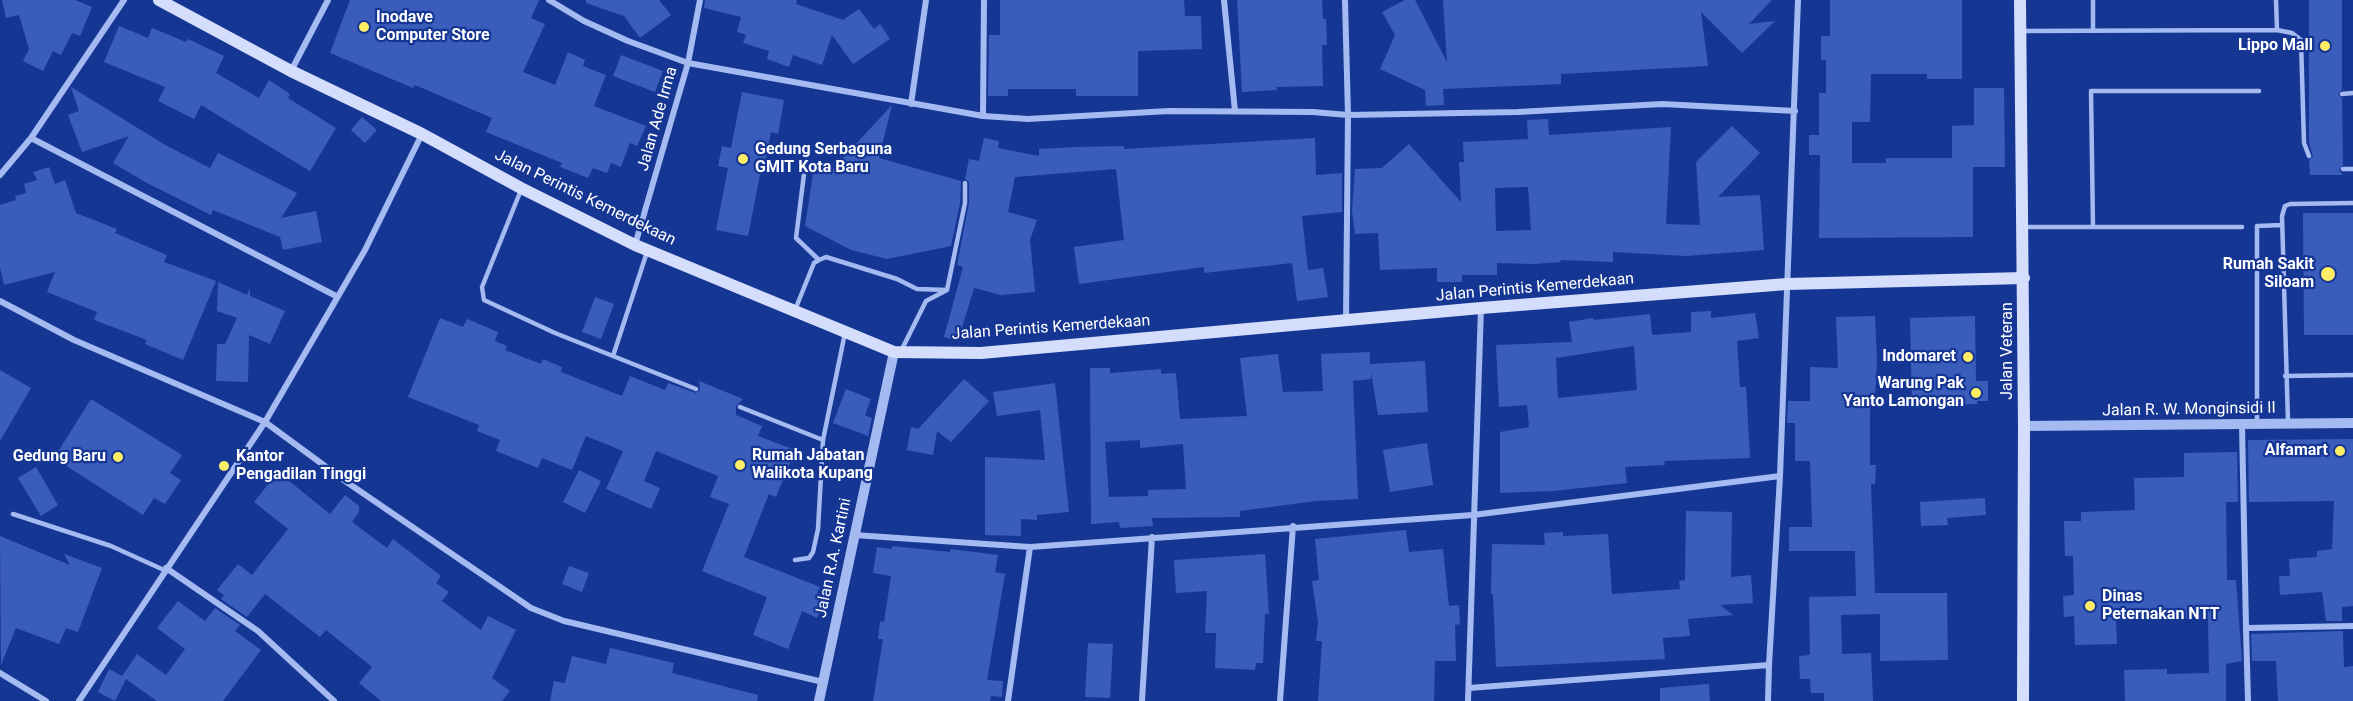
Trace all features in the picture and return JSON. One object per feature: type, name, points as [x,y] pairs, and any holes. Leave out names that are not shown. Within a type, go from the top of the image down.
[{"type":"main road","name":"Jalan Perintis Kemerdekaan","points":[[159,0],[291,70],[422,134],[635,245],[897,352],[981,353],[1481,308],[1787,284],[2024,278]]},
{"type":"main road","name":"Jalan Veteran","points":[[2020,0],[2024,278],[2023,701]]},
{"type":"street","points":[[0,174],[31,138],[124,0]]},
{"type":"street","points":[[291,70],[328,0]]},
{"type":"street","points":[[549,0],[584,21],[628,41],[688,63],[983,116],[1028,119],[1169,111],[1313,112],[1348,115],[1518,112],[1662,104],[1795,111]]},
{"type":"street","name":"Jalan Ade Irma","points":[[635,245],[688,63],[700,0]]},
{"type":"street","points":[[910,104],[926,0]]},
{"type":"street","points":[[983,116],[984,0]]},
{"type":"street","points":[[1224,0],[1235,111]]},
{"type":"street","points":[[1345,0],[1348,115],[1346,321]]},
{"type":"street","points":[[1768,701],[1780,476],[1798,0]]},
{"type":"street","points":[[79,701],[265,422],[336,296],[365,250],[422,134]]},
{"type":"street","points":[[31,138],[336,296]]},
{"type":"street","points":[[0,301],[74,340],[265,422],[348,483],[531,608],[564,621],[823,682]]},
{"type":"street","points":[[1468,701],[1481,308]]},
{"type":"street","name":"Jalan R.A. Kartini","points":[[819,701],[854,535],[897,352]]},
{"type":"street","name":"Jalan R. W. Monginsidi II","points":[[2024,426],[2353,423]]},
{"type":"street","points":[[2242,424],[2248,701]]},
{"type":"street","points":[[854,535],[1030,547],[1293,526],[1473,515],[1780,476]]},
{"type":"street","points":[[1280,701],[1293,526]]},
{"type":"street","points":[[1142,701],[1152,537]]},
{"type":"street","points":[[1008,701],[1030,547]]},
{"type":"street","points":[[165,569],[258,631],[334,701]]},
{"type":"street","points":[[2246,628],[2353,626]]},
{"type":"street","points":[[1468,688],[1769,665]]},
{"type":"street","points":[[0,673],[46,701]]},
{"type":"lane","points":[[2092,0],[2093,31]]},
{"type":"lane","points":[[2276,0],[2277,30]]},
{"type":"lane","points":[[2021,31],[2277,30],[2292,33],[2301,40],[2306,93],[2304,143],[2309,156]]},
{"type":"lane","points":[[2093,227],[2091,91],[2259,91]]},
{"type":"lane","points":[[2342,93],[2353,93]]},
{"type":"lane","points":[[805,166],[796,238],[819,260]]},
{"type":"lane","points":[[2343,169],[2353,168]]},
{"type":"lane","points":[[947,290],[965,203],[965,183]]},
{"type":"lane","points":[[522,188],[482,287],[484,300],[555,333],[696,389]]},
{"type":"lane","points":[[2288,423],[2282,225],[2285,206],[2353,203]]},
{"type":"lane","points":[[2257,423],[2257,226],[2282,225]]},
{"type":"lane","points":[[2023,227],[2242,227]]},
{"type":"lane","points":[[613,356],[648,250]]},
{"type":"lane","points":[[795,310],[814,263],[826,257],[897,279],[917,289],[947,290]]},
{"type":"lane","points":[[897,352],[926,301],[947,290]]},
{"type":"lane","points":[[795,560],[809,558],[813,552],[818,528],[823,440],[846,331]]},
{"type":"lane","points":[[2285,376],[2353,375]]},
{"type":"lane","points":[[740,407],[823,440]]},
{"type":"lane","points":[[13,514],[111,546],[165,569]]},
{"type":"building","points":[[2,0],[75,0],[92,7],[80,36],[72,33],[61,55],[53,51],[43,71],[23,61],[29,49],[19,15],[6,18]]},
{"type":"building","points":[[350,0],[539,0],[531,18],[545,24],[523,72],[555,85],[568,52],[585,60],[583,66],[606,75],[594,106],[646,126],[637,146],[630,143],[621,167],[611,163],[607,173],[593,168],[588,178],[560,167],[562,163],[486,132],[492,118],[415,85],[413,88],[330,53]]},
{"type":"building","points":[[586,0],[659,0],[671,15],[640,38],[624,16],[586,3]]},
{"type":"building","points":[[705,0],[797,0],[796,4],[843,20],[859,9],[874,29],[880,24],[890,39],[853,64],[832,35],[822,65],[793,55],[789,67],[767,59],[769,51],[743,43],[746,35],[737,32],[741,17],[704,8]]},
{"type":"building","points":[[1000,0],[1184,0],[1185,16],[1201,16],[1202,49],[1138,51],[1138,96],[1076,96],[1076,89],[1008,89],[1008,96],[988,96],[989,35],[1000,35]]},
{"type":"building","points":[[1237,0],[1322,0],[1323,19],[1326,19],[1327,45],[1322,45],[1323,86],[1276,87],[1277,90],[1242,92]]},
{"type":"building","points":[[1405,0],[1415,0],[1447,62],[1443,0],[1772,0],[1749,24],[1775,21],[1742,53],[1701,12],[1708,66],[1561,74],[1561,84],[1443,89],[1444,105],[1426,106],[1425,90],[1380,69],[1395,35],[1382,12]]},
{"type":"building","points":[[1830,0],[1962,0],[1962,79],[1927,79],[1927,74],[1871,74],[1870,122],[1852,122],[1852,163],[1886,163],[1886,158],[1952,158],[1952,126],[1974,125],[1974,88],[2004,88],[2005,167],[1973,167],[1973,237],[1819,238],[1820,155],[1809,155],[1809,135],[1819,135],[1819,93],[1826,93],[1826,60],[1821,60],[1821,36],[1830,36]]},
{"type":"building","name":"Lippo Mall","points":[[2309,0],[2342,0],[2342,89],[2338,94],[2342,98],[2343,165],[2339,170],[2343,175],[2310,175],[2309,160],[2313,156],[2309,143]]},
{"type":"building","points":[[119,26],[148,38],[152,28],[186,42],[188,39],[224,56],[216,73],[259,98],[269,80],[290,94],[288,98],[336,128],[310,171],[201,105],[194,119],[158,101],[165,87],[104,62]]},
{"type":"building","points":[[621,55],[663,71],[655,92],[613,76]]},
{"type":"building","points":[[71,87],[167,146],[210,168],[218,153],[297,193],[281,218],[316,211],[322,242],[283,250],[280,237],[213,210],[211,215],[145,182],[113,163],[129,136],[82,152],[68,115],[79,111]]},
{"type":"building","name":"Gedung Serbaguna GMIT Kota Baru","points":[[742,92],[784,100],[778,134],[771,132],[748,236],[716,230],[728,168],[718,166],[722,146],[731,148]]},
{"type":"building","points":[[892,105],[879,158],[961,181],[960,203],[951,246],[887,259],[851,250],[805,226],[813,174],[829,173]]},
{"type":"building","points":[[362,117],[377,130],[365,143],[351,130]]},
{"type":"building","points":[[1548,119],[1549,135],[1671,127],[1666,224],[1700,225],[1696,162],[1732,126],[1760,153],[1718,197],[1760,195],[1764,250],[1686,256],[1613,252],[1613,262],[1560,260],[1561,262],[1534,264],[1497,263],[1497,275],[1462,275],[1462,282],[1437,282],[1437,268],[1380,270],[1378,233],[1355,234],[1352,211],[1355,169],[1382,168],[1409,144],[1461,202],[1459,162],[1464,162],[1463,142],[1528,139],[1527,120]],"holes":[[[1528,187],[1531,230],[1496,231],[1495,188]]]},
{"type":"building","points":[[984,138],[999,141],[998,148],[1039,156],[1039,149],[1124,146],[1124,149],[1315,138],[1316,175],[1342,173],[1342,212],[1302,216],[1308,270],[1323,268],[1328,297],[1297,301],[1292,263],[1204,273],[1204,267],[1079,284],[1074,247],[1124,240],[1116,169],[1015,177],[1008,212],[1037,220],[1030,240],[1035,292],[1001,295],[974,288],[958,341],[944,337],[963,267],[957,265],[969,203],[969,182],[965,179],[969,159],[979,161]]},
{"type":"building","points":[[49,167],[55,184],[65,180],[76,213],[117,229],[115,233],[167,255],[164,262],[216,281],[183,360],[145,344],[147,340],[94,320],[97,312],[47,292],[55,272],[4,285],[0,268],[0,205],[16,200],[15,196],[26,193],[24,184],[37,180],[33,172]]},
{"type":"building","name":"Rumah Sakit Siloam","points":[[2303,213],[2353,213],[2353,335],[2304,335]]},
{"type":"building","points":[[218,282],[247,295],[250,288],[250,296],[285,311],[270,344],[249,335],[248,382],[216,381],[217,344],[225,344],[237,318],[217,311]]},
{"type":"building","points":[[595,297],[614,304],[601,339],[582,332]]},
{"type":"building","points":[[1711,311],[1711,318],[1755,313],[1759,338],[1737,341],[1740,387],[1746,387],[1750,458],[1664,461],[1665,465],[1625,467],[1627,483],[1553,491],[1500,493],[1500,432],[1529,427],[1527,405],[1499,407],[1496,345],[1572,342],[1569,322],[1650,314],[1652,335],[1691,332],[1691,312]],"holes":[[[1634,346],[1637,390],[1558,398],[1556,358]]]},
{"type":"building","points":[[1875,316],[1877,361],[1875,399],[1870,399],[1870,465],[1876,465],[1875,484],[1871,484],[1875,593],[1947,593],[1948,660],[1880,661],[1880,614],[1841,615],[1842,654],[1871,653],[1873,701],[1824,701],[1824,693],[1811,693],[1810,679],[1800,679],[1799,656],[1810,655],[1809,597],[1856,596],[1855,551],[1789,551],[1789,527],[1812,527],[1810,461],[1795,461],[1795,423],[1787,423],[1788,401],[1810,401],[1810,367],[1838,368],[1836,317]]},
{"type":"building","points":[[1975,316],[1976,381],[1988,381],[1988,401],[1977,401],[1977,404],[1912,406],[1910,318]]},
{"type":"building","name":"Rumah Jabatan Walikota Kupang","points":[[440,318],[463,327],[467,319],[498,332],[495,341],[507,346],[505,350],[541,364],[543,359],[562,367],[561,372],[622,396],[630,376],[665,390],[668,383],[696,393],[700,390],[699,381],[743,399],[736,406],[736,415],[762,426],[758,436],[795,450],[776,497],[769,494],[744,557],[820,587],[817,593],[826,596],[817,618],[802,611],[788,649],[753,635],[767,597],[702,571],[729,504],[710,497],[718,476],[656,451],[644,481],[660,488],[651,509],[606,489],[623,451],[586,436],[572,470],[542,458],[538,468],[496,451],[500,440],[477,431],[479,425],[408,397]]},
{"type":"building","points":[[1370,352],[1370,364],[1425,361],[1428,412],[1378,415],[1371,372],[1371,379],[1353,381],[1358,499],[1316,501],[1240,511],[1240,517],[1152,518],[1153,526],[1120,528],[1119,522],[1091,524],[1090,368],[1110,368],[1110,373],[1161,369],[1161,374],[1176,373],[1180,419],[1247,416],[1240,358],[1278,354],[1283,392],[1323,391],[1321,354]],"holes":[[[1140,440],[1140,448],[1183,444],[1186,489],[1148,490],[1148,496],[1109,497],[1105,442]]]},
{"type":"building","points":[[0,370],[31,388],[0,441]]},
{"type":"building","points":[[964,379],[989,401],[951,442],[937,431],[933,455],[907,450],[911,427],[918,429]]},
{"type":"building","points":[[1055,383],[1069,512],[1037,515],[1037,520],[1021,519],[1021,536],[985,535],[985,457],[1045,460],[1040,410],[997,416],[993,392]]},
{"type":"building","points":[[846,389],[871,399],[865,415],[872,418],[868,436],[833,423]]},
{"type":"building","name":"Gedung Baru","points":[[91,399],[182,455],[170,473],[181,480],[165,504],[154,498],[143,515],[54,458]]},
{"type":"building","points":[[2353,439],[2353,606],[2342,607],[2342,621],[2326,621],[2322,592],[2280,595],[2279,576],[2290,576],[2289,559],[2317,557],[2317,551],[2332,549],[2334,501],[2249,502],[2248,440]]},
{"type":"building","points":[[1427,443],[1433,485],[1390,492],[1383,450]]},
{"type":"building","points":[[2237,452],[2238,502],[2226,502],[2227,580],[2236,580],[2242,661],[2226,664],[2226,701],[2125,701],[2124,670],[2167,669],[2167,674],[2209,673],[2208,618],[2116,620],[2117,644],[2075,645],[2074,616],[2064,617],[2063,596],[2074,595],[2073,556],[2065,556],[2064,521],[2081,521],[2081,512],[2135,510],[2134,478],[2184,477],[2184,453]]},
{"type":"building","points":[[36,467],[58,505],[41,516],[18,478]]},
{"type":"building","points":[[579,470],[601,481],[585,513],[563,502]]},
{"type":"building","points":[[278,472],[330,514],[345,495],[359,506],[359,512],[352,522],[387,548],[393,539],[441,576],[436,583],[449,592],[442,601],[481,630],[488,616],[516,630],[492,678],[510,691],[502,701],[381,701],[359,683],[372,667],[326,630],[320,637],[265,594],[247,617],[221,599],[224,595],[217,590],[238,564],[252,575],[288,529],[254,502]]},
{"type":"building","points":[[1985,498],[1986,515],[1947,518],[1948,525],[1921,526],[1920,502]]},
{"type":"building","points":[[1686,511],[1732,512],[1731,577],[1751,575],[1753,603],[1720,605],[1733,615],[1688,619],[1690,636],[1663,638],[1665,659],[1496,667],[1493,594],[1491,594],[1492,544],[1545,545],[1544,533],[1563,532],[1563,536],[1608,534],[1612,594],[1680,589],[1679,581],[1685,580]]},
{"type":"building","points":[[1406,530],[1409,552],[1443,549],[1449,606],[1459,605],[1460,624],[1455,625],[1456,661],[1435,661],[1434,701],[1318,701],[1322,641],[1316,641],[1318,622],[1312,581],[1319,580],[1315,539]]},
{"type":"building","points":[[0,536],[70,565],[64,554],[102,568],[78,632],[66,628],[59,644],[16,628],[1,665]]},
{"type":"building","points":[[892,546],[950,552],[951,549],[998,555],[995,572],[1005,574],[987,680],[1003,681],[1002,697],[991,696],[990,701],[873,701],[883,639],[878,639],[880,621],[884,622],[891,576],[873,573],[877,547],[892,549]]},
{"type":"building","points":[[1265,554],[1269,614],[1265,614],[1263,663],[1256,663],[1255,670],[1215,668],[1216,633],[1205,633],[1207,591],[1176,593],[1174,560]]},
{"type":"building","points":[[569,566],[589,573],[582,592],[562,584]]},
{"type":"building","points":[[178,601],[205,621],[215,608],[240,625],[235,631],[261,650],[223,701],[157,701],[126,679],[115,701],[98,692],[109,669],[122,676],[137,654],[166,675],[185,649],[157,628]]},
{"type":"building","points":[[2343,631],[2344,667],[2353,666],[2353,701],[2278,701],[2276,661],[2252,661],[2251,634]]},
{"type":"building","points":[[1088,643],[1113,644],[1110,698],[1085,697]]},
{"type":"building","points":[[610,648],[674,663],[672,673],[758,695],[757,701],[550,701],[554,681],[565,683],[572,656],[606,664]]},
{"type":"building","points":[[1709,684],[1710,701],[1660,701],[1660,688]]},
{"type":"place","name":"Inodave Computer Store","points":[[364,27]]},
{"type":"place","name":"Lippo Mall","points":[[2325,46]]},
{"type":"place","name":"Gedung Serbaguna GMIT Kota Baru","points":[[743,159]]},
{"type":"place","name":"Rumah Sakit Siloam","points":[[2328,274]]},
{"type":"place","name":"Indomaret","points":[[1968,357]]},
{"type":"place","name":"Warung Pak Yanto Lamongan","points":[[1976,393]]},
{"type":"place","name":"Alfamart","points":[[2340,451]]},
{"type":"place","name":"Gedung Baru","points":[[118,457]]},
{"type":"place","name":"Rumah Jabatan Walikota Kupang","points":[[740,465]]},
{"type":"place","name":"Kantor Pengadilan Tinggi","points":[[224,466]]},
{"type":"place","name":"Dinas Peternakan NTT","points":[[2090,606]]}]
